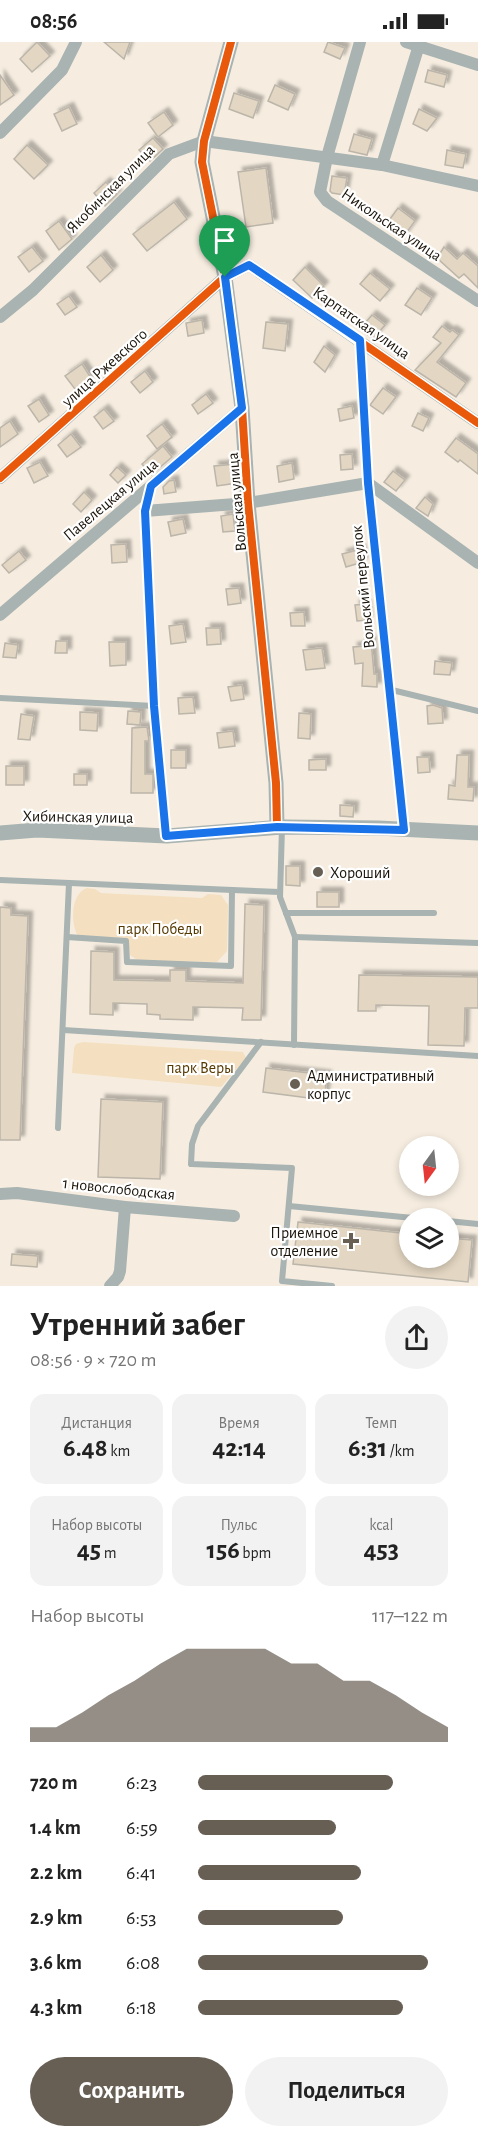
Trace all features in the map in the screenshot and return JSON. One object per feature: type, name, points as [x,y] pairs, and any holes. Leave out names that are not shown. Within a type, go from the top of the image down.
[{"type":"street","points":[[0,133],[62,70],[76,42]]},
{"type":"street","points":[[231,42],[204,141],[382,165],[478,186]]},
{"type":"street","points":[[327,157],[360,42]]},
{"type":"street","points":[[382,165],[415,43],[478,65]]},
{"type":"street","name":"Вольская улица","points":[[204,141],[202,162],[225,277],[242,408],[248,503],[280,827]]},
{"type":"street","name":"Якобинская улица","points":[[0,317],[33,290],[169,154],[204,141]]},
{"type":"street","name":"Никольская улица","points":[[327,157],[320,192],[324,199],[478,302]]},
{"type":"street","name":"Карпатская улица","points":[[225,277],[249,265],[478,423]]},
{"type":"street","name":"улица Ржевского","points":[[0,478],[225,277]]},
{"type":"street","name":"Павелецкая улица","points":[[1,611],[242,408]]},
{"type":"street","points":[[145,511],[248,503],[368,483],[478,563]]},
{"type":"street","name":"Хибинская улица","points":[[0,833],[37,830],[166,836],[280,827],[478,833]]},
{"type":"street","name":"1 новослободская","points":[[0,1194],[17,1193],[125,1207],[234,1216]]},
{"type":"street","points":[[110,1286],[120,1271],[125,1207]]},
{"type":"lane","name":"Вольский переулок","points":[[360,340],[368,483],[404,830]]},
{"type":"lane","points":[[151,486],[145,511],[154,706],[166,836]]},
{"type":"lane","points":[[388,689],[478,711]]},
{"type":"lane","points":[[0,698],[154,706]]},
{"type":"lane","points":[[280,827],[280,897],[295,937],[294,1045]]},
{"type":"lane","points":[[0,880],[280,892]]},
{"type":"lane","points":[[58,1128],[69,883]]},
{"type":"lane","points":[[67,937],[126,941],[127,962],[231,966],[232,890]]},
{"type":"lane","points":[[286,913],[434,913]]},
{"type":"lane","points":[[295,937],[478,943]]},
{"type":"lane","points":[[63,1030],[478,1056]]},
{"type":"lane","points":[[261,1042],[198,1126],[192,1143],[191,1164],[292,1168],[282,1281],[332,1286]]},
{"type":"lane","points":[[289,1206],[399,1217]]},
{"type":"lane","points":[[459,1222],[478,1224]]},
{"type":"green space","name":"парк Победы","points":[[87,888],[101,893],[202,898],[208,894],[221,895],[228,905],[227,951],[217,962],[139,961],[130,955],[128,939],[78,936],[73,916],[75,902],[82,891]]},
{"type":"green space","name":"парк Веры","points":[[83,1042],[243,1052],[246,1058],[221,1087],[72,1073],[74,1048],[76,1044]]},
{"type":"building","points":[[37,42],[50,56],[32,72],[20,59]]},
{"type":"building","points":[[104,42],[130,42],[124,59]]},
{"type":"building","points":[[328,42],[345,48],[340,59],[324,52]]},
{"type":"building","points":[[428,70],[447,75],[444,87],[425,82]]},
{"type":"building","points":[[0,75],[14,95],[0,105]]},
{"type":"building","points":[[275,85],[295,94],[288,110],[268,101]]},
{"type":"building","points":[[234,93],[259,101],[253,118],[229,109]]},
{"type":"building","points":[[69,107],[77,124],[62,131],[54,114]]},
{"type":"building","points":[[419,109],[437,118],[427,131],[413,124]]},
{"type":"building","points":[[164,112],[173,125],[158,137],[148,123]]},
{"type":"building","points":[[354,134],[372,139],[367,155],[349,151]]},
{"type":"building","points":[[153,138],[163,149],[150,161],[139,150]]},
{"type":"building","points":[[27,145],[48,165],[34,179],[14,159]]},
{"type":"building","points":[[447,150],[466,154],[463,168],[445,165]]},
{"type":"building","points":[[266,168],[273,223],[246,227],[238,172]]},
{"type":"building","points":[[332,176],[347,178],[344,195],[330,191]]},
{"type":"building","points":[[106,182],[117,194],[105,206],[94,193]]},
{"type":"building","points":[[174,202],[187,219],[147,251],[133,234]]},
{"type":"building","points":[[398,208],[415,221],[404,236],[387,223]]},
{"type":"building","points":[[59,221],[72,239],[59,250],[46,231]]},
{"type":"building","points":[[32,247],[43,261],[29,272],[18,257]]},
{"type":"building","points":[[444,247],[457,259],[463,253],[478,266],[478,288],[464,274],[459,278],[437,258]]},
{"type":"building","points":[[101,255],[113,270],[100,282],[87,267]]},
{"type":"building","points":[[305,267],[324,286],[312,298],[293,280]]},
{"type":"building","points":[[370,273],[390,289],[380,301],[360,284]]},
{"type":"building","points":[[417,288],[432,298],[421,315],[405,305]]},
{"type":"building","points":[[69,296],[77,307],[65,315],[57,304]]},
{"type":"building","points":[[372,315],[385,325],[373,339],[360,329]]},
{"type":"building","points":[[202,320],[204,333],[188,336],[186,323]]},
{"type":"building","points":[[266,322],[288,324],[285,351],[263,348]]},
{"type":"building","points":[[442,326],[459,335],[437,362],[466,383],[456,397],[415,370],[441,343],[433,337]]},
{"type":"building","points":[[324,346],[335,355],[325,372],[314,362]]},
{"type":"building","points":[[82,364],[91,378],[75,389],[65,376]]},
{"type":"building","points":[[145,371],[153,382],[140,393],[131,382]]},
{"type":"building","points":[[383,388],[396,397],[383,414],[370,405]]},
{"type":"building","points":[[206,394],[213,403],[198,414],[192,405]]},
{"type":"building","points":[[39,399],[49,415],[39,422],[28,406]]},
{"type":"building","points":[[352,406],[354,418],[340,421],[338,409]]},
{"type":"building","points":[[104,409],[114,421],[103,429],[94,417]]},
{"type":"building","points":[[418,413],[429,418],[423,431],[412,426]]},
{"type":"building","points":[[10,421],[18,434],[0,447],[0,428]]},
{"type":"building","points":[[162,424],[172,437],[157,449],[147,436]]},
{"type":"building","points":[[71,434],[81,447],[67,457],[58,445]]},
{"type":"building","points":[[456,438],[478,454],[478,474],[445,452]]},
{"type":"building","points":[[163,446],[172,457],[151,475],[142,464]]},
{"type":"building","points":[[352,454],[353,469],[341,470],[340,455]]},
{"type":"building","points":[[40,462],[48,476],[34,483],[27,468]]},
{"type":"building","points":[[292,463],[294,479],[279,482],[277,466]]},
{"type":"building","points":[[236,464],[237,483],[217,486],[214,466]]},
{"type":"building","points":[[117,467],[126,475],[118,483],[110,475]]},
{"type":"building","points":[[393,471],[405,480],[396,491],[384,482]]},
{"type":"building","points":[[174,480],[176,492],[164,494],[163,487],[169,481]]},
{"type":"building","points":[[84,492],[92,500],[81,512],[73,504]]},
{"type":"building","points":[[425,497],[433,504],[428,516],[416,508]]},
{"type":"building","points":[[233,514],[235,531],[223,532],[221,516]]},
{"type":"building","points":[[183,519],[186,533],[171,536],[168,522]]},
{"type":"building","points":[[126,544],[127,562],[112,563],[111,545]]},
{"type":"building","points":[[361,549],[363,562],[346,567],[342,554]]},
{"type":"building","points":[[19,551],[26,560],[9,573],[2,565]]},
{"type":"building","points":[[239,588],[241,603],[228,605],[226,589]]},
{"type":"building","points":[[366,604],[368,620],[357,621],[355,605]]},
{"type":"building","points":[[304,612],[305,626],[291,626],[290,613]]},
{"type":"building","points":[[183,624],[186,642],[171,644],[169,626]]},
{"type":"building","points":[[206,628],[220,628],[221,644],[207,645]]},
{"type":"building","points":[[364,640],[371,640],[377,687],[362,686],[363,663],[355,664],[353,647],[364,646]]},
{"type":"building","points":[[56,641],[67,641],[67,653],[55,653]]},
{"type":"building","points":[[109,642],[126,642],[126,665],[110,666]]},
{"type":"building","points":[[5,643],[18,645],[16,658],[3,657]]},
{"type":"building","points":[[322,648],[325,668],[306,670],[303,650]]},
{"type":"building","points":[[435,661],[452,663],[450,675],[434,674]]},
{"type":"building","points":[[242,685],[244,699],[231,701],[228,687]]},
{"type":"building","points":[[193,697],[195,713],[179,714],[178,698]]},
{"type":"building","points":[[427,706],[442,708],[443,723],[428,724]]},
{"type":"building","points":[[128,711],[141,712],[140,725],[127,724]]},
{"type":"building","points":[[80,712],[98,713],[97,731],[80,730]]},
{"type":"building","points":[[299,713],[311,714],[310,739],[298,738]]},
{"type":"building","points":[[21,714],[34,716],[30,740],[18,739]]},
{"type":"building","points":[[147,727],[149,741],[145,741],[145,774],[153,774],[153,793],[131,793],[132,728]]},
{"type":"building","points":[[233,731],[235,746],[219,748],[217,733]]},
{"type":"building","points":[[171,750],[186,750],[186,768],[171,768]]},
{"type":"building","points":[[457,755],[469,755],[468,787],[474,787],[473,801],[448,799],[449,785],[455,786]]},
{"type":"building","points":[[417,757],[429,757],[430,772],[418,773]]},
{"type":"building","points":[[326,759],[326,770],[309,770],[309,760]]},
{"type":"building","points":[[6,766],[24,766],[24,785],[6,785]]},
{"type":"building","points":[[74,774],[87,774],[87,785],[74,785]]},
{"type":"building","points":[[340,805],[354,806],[353,817],[340,816]]},
{"type":"building","points":[[286,866],[300,866],[300,886],[286,885]]},
{"type":"building","points":[[317,892],[339,892],[339,907],[317,907]]},
{"type":"building","points":[[245,904],[264,905],[261,1020],[242,1020],[243,1008],[193,1007],[193,1020],[160,1019],[160,1015],[147,1014],[147,1004],[113,1003],[113,1015],[90,1014],[91,951],[114,952],[114,980],[170,981],[170,970],[186,970],[186,981],[243,983]]},
{"type":"building","points":[[0,907],[11,908],[11,915],[28,916],[20,1140],[0,1140]]},
{"type":"building","points":[[359,975],[478,977],[478,1008],[465,1008],[464,1046],[428,1045],[429,1006],[376,1005],[376,1011],[358,1011]]},
{"type":"building","name":"Административный корпус","points":[[266,1068],[327,1075],[324,1100],[263,1092]]},
{"type":"building","points":[[101,1099],[163,1102],[160,1179],[98,1177]]},
{"type":"building","points":[[298,1222],[399,1233],[399,1268],[459,1268],[459,1239],[472,1240],[468,1282],[293,1264]]},
{"type":"building","points":[[12,1254],[38,1256],[37,1267],[11,1265]]},
{"type":"cycle path","points":[[231,42],[204,141],[202,162],[225,277],[242,408],[248,503],[276,783],[277,827]]},
{"type":"cycle path","points":[[0,478],[225,277],[249,265],[478,423]]},
{"type":"place","name":"Хороший","points":[[318,872]]},
{"type":"place","name":"Административный корпус","points":[[295,1084]]},
{"type":"place","name":"Приемное отделение","points":[[351,1241]]},
{"type":"route","points":[[249,265],[360,340],[368,483],[404,830],[277,827],[166,836],[154,706],[145,511],[151,486],[242,408],[225,277],[249,265]]}]
